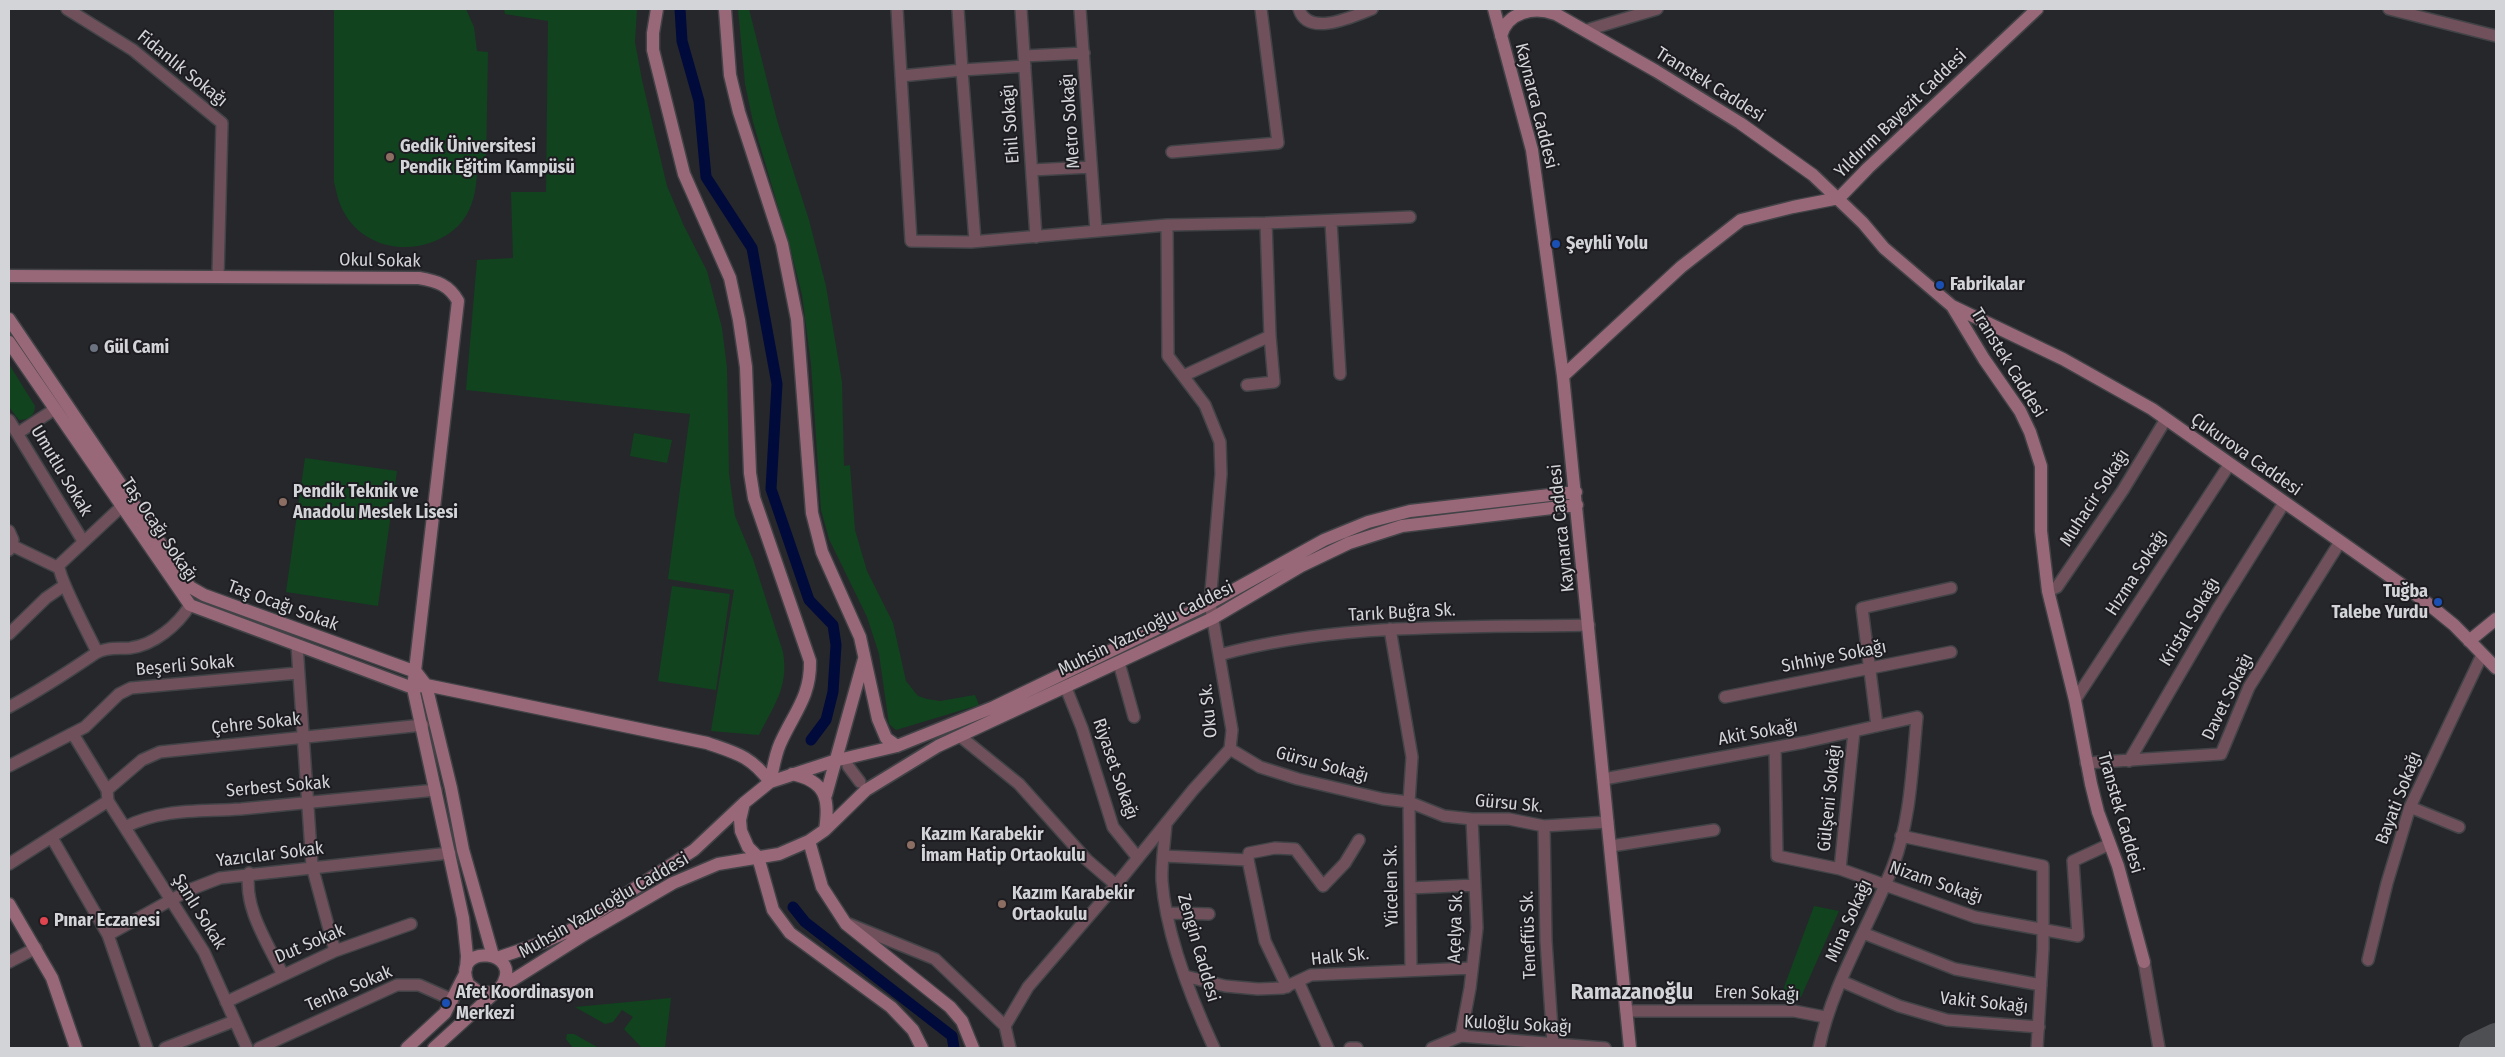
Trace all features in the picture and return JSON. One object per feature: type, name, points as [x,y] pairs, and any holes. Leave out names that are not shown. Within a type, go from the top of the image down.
[{"type":"street","name":"Fidanlık Sokağı","points":[[67,9],[133,50],[222,123],[218,276]]},
{"type":"street","points":[[657,9],[653,33],[654,50],[684,174],[730,278],[740,320],[746,367],[749,464],[754,498],[810,661],[810,678],[805,698],[780,745],[770,782]]},
{"type":"street","points":[[725,9],[730,75],[739,112],[782,244],[797,319],[812,513],[822,552],[853,620],[865,657],[878,719],[886,738],[897,746]]},
{"type":"street","points":[[897,9],[911,241],[975,241],[1167,225],[1332,222],[1410,217]]},
{"type":"street","points":[[958,9],[975,241]]},
{"type":"street","name":"Ehil Sokağı","points":[[1021,9],[1036,236]]},
{"type":"street","name":"Metro Sokağı","points":[[1080,9],[1096,231]]},
{"type":"street","points":[[1172,152],[1278,143],[1261,9]]},
{"type":"street","points":[[1299,9],[1303,17],[1319,24],[1338,21],[1372,9]]},
{"type":"street","name":"Kaynarca Caddesi","points":[[1494,9],[1532,150],[1563,376],[1577,499],[1630,1048]]},
{"type":"street","points":[[1587,30],[1657,9]]},
{"type":"street","name":"Yıldırım Bayezit Caddesi","points":[[1563,376],[1681,266],[1741,220],[1793,206],[1839,198],[1868,168],[2037,9]]},
{"type":"street","points":[[2389,9],[2496,36]]},
{"type":"street","name":"Transtek Caddesi","points":[[1501,36],[1503,27],[1508,21],[1522,12],[1552,12],[1587,30],[1740,124],[1813,175],[1839,198],[1884,248],[1952,306],[1984,359],[2020,410],[2036,448],[2041,466],[2041,531],[2048,591],[2075,700],[2086,763],[2098,812],[2110,844],[2144,962],[2159,1048]]},
{"type":"street","points":[[901,76],[962,70],[1084,52]]},
{"type":"street","points":[[1032,170],[1091,167]]},
{"type":"street","points":[[1332,222],[1340,374]]},
{"type":"street","points":[[1247,385],[1274,382],[1270,336],[1266,223]]},
{"type":"street","name":"Oku Sk.","points":[[1005,1026],[1028,987],[1230,750],[1232,730],[1210,603],[1221,474],[1220,442],[1205,405],[1168,356],[1167,225]]},
{"type":"street","name":"Okul Sokak","points":[[9,276],[419,278],[443,284],[452,291],[458,301],[416,672]]},
{"type":"street","name":"Çukurova Caddesi","points":[[1952,306],[2063,359],[2152,409],[2229,465],[2422,598],[2454,624],[2469,642],[2496,668]]},
{"type":"street","name":"Taş Ocağı Sokak","points":[[9,320],[60,405],[190,587],[204,595],[302,632],[416,672]]},
{"type":"street","points":[[1183,376],[1270,336]]},
{"type":"street","name":"Taş Ocağı Sokağı","points":[[9,342],[60,405],[121,506],[190,605],[297,645],[419,687],[707,743],[737,754],[757,765],[770,782]]},
{"type":"street","points":[[18,433],[60,405]]},
{"type":"street","name":"Muhacir Sokağı","points":[[2048,591],[2058,587],[2123,490],[2166,419]]},
{"type":"street","name":"Umutlu Sokak","points":[[9,420],[83,541]]},
{"type":"street","name":"Hızma Sokağı","points":[[2075,700],[2229,465]]},
{"type":"street","name":"Muhsin Yazıcıoğlu Caddesi","points":[[495,957],[544,942],[569,931],[694,850],[744,803],[770,782],[834,761],[897,746],[994,707],[1210,603],[1324,540],[1368,522],[1410,511],[1577,499]]},
{"type":"street","name":"Muhsin Yazıcıoğlu Caddesi","points":[[435,1048],[498,990],[587,933],[673,882],[718,864],[785,852],[809,841],[825,830],[866,790],[938,746],[961,737],[1213,618],[1309,562],[1349,543],[1402,526],[1577,499]]},
{"type":"street","name":"Kristal Sokağı","points":[[2129,760],[2217,610],[2284,503]]},
{"type":"street","points":[[97,652],[65,586],[59,568],[63,560],[121,506]]},
{"type":"street","points":[[9,531],[13,540],[10,548],[59,568]]},
{"type":"street","name":"Davet Sokağı","points":[[2086,763],[2221,754],[2249,687],[2340,542]]},
{"type":"street","points":[[9,634],[46,598],[65,586]]},
{"type":"street","points":[[1877,726],[1862,608],[1951,588]]},
{"type":"street","points":[[9,707],[32,695],[97,652],[137,647],[148,642],[178,622],[190,605]]},
{"type":"street","points":[[2469,642],[2496,619]]},
{"type":"street","name":"Tarık Buğra Sk.","points":[[1219,655],[1262,643],[1390,629],[1589,625]]},
{"type":"street","name":"Yücelen Sk.","points":[[1390,629],[1412,757],[1409,802],[1411,970]]},
{"type":"street","points":[[302,632],[297,645],[298,673],[312,866],[336,951]]},
{"type":"street","name":"Sıhhiye Sokağı","points":[[1725,697],[1951,652]]},
{"type":"street","name":"Bayati Sokağı","points":[[2368,960],[2387,883],[2410,807],[2482,655]]},
{"type":"street","points":[[825,830],[828,813],[826,795],[834,761],[865,657]]},
{"type":"street","points":[[1119,663],[1134,717]]},
{"type":"street","points":[[416,672],[423,725],[436,790],[456,851],[495,957],[506,972],[498,990],[485,994],[475,991],[468,984],[466,972],[464,927],[456,851],[451,788],[436,724],[419,687]]},
{"type":"street","name":"Beşerli Sokak","points":[[9,766],[73,734],[94,719],[119,694],[131,688],[298,673]]},
{"type":"street","name":"Riyaset Sokağı","points":[[1066,688],[1082,728],[1113,827],[1138,858]]},
{"type":"street","name":"Akit Sokağı","points":[[1604,779],[1775,748],[1917,717]]},
{"type":"street","name":"Mina Sokağı","points":[[1818,1048],[1825,1017],[1894,865],[1908,810],[1917,717]]},
{"type":"street","points":[[423,725],[436,724]]},
{"type":"street","name":"Çehre Sokak","points":[[9,864],[52,838],[107,796],[142,760],[160,752],[423,725]]},
{"type":"street","name":"Gülşeni Sokağı","points":[[1840,869],[1854,731]]},
{"type":"street","name":"Şanlı Sokak","points":[[73,734],[125,827],[213,967],[226,1002],[247,1048]]},
{"type":"street","points":[[961,737],[1019,784],[1087,860],[1116,885]]},
{"type":"street","name":"Nizam Sokağı","points":[[1775,748],[1776,856],[1840,869],[1975,917],[2078,936],[2073,861],[2110,844]]},
{"type":"street","name":"Gürsu Sokağı","points":[[1230,750],[1260,767],[1298,779],[1383,799],[1409,802]]},
{"type":"street","points":[[848,766],[860,782]]},
{"type":"street","points":[[792,774],[812,781],[826,795]]},
{"type":"street","points":[[436,790],[451,788]]},
{"type":"street","name":"Serbest Sokak","points":[[125,827],[162,813],[436,790]]},
{"type":"street","name":"Gürsu Sk.","points":[[1409,802],[1444,816],[1472,819],[1509,819],[1544,826],[1608,822]]},
{"type":"street","points":[[744,803],[740,820],[741,831],[748,847],[758,857],[773,910],[790,933],[891,1007],[913,1030],[922,1048]]},
{"type":"street","points":[[2410,807],[2459,827]]},
{"type":"street","name":"Açelya Sk.","points":[[1461,1036],[1477,928],[1472,819]]},
{"type":"street","name":"Zengin Caddesi","points":[[1166,823],[1162,880],[1168,913],[1194,1004],[1214,1048]]},
{"type":"street","name":"Teneffüs Sk.","points":[[1544,826],[1546,941],[1552,1044]]},
{"type":"street","points":[[1611,846],[1714,830]]},
{"type":"street","points":[[1901,836],[2043,866],[2043,929],[2037,1048]]},
{"type":"street","points":[[52,838],[108,934],[147,1048]]},
{"type":"street","points":[[1287,987],[1265,941],[1248,860],[1249,853],[1275,848],[1295,849],[1323,886],[1346,863],[1359,840]]},
{"type":"street","points":[[809,841],[822,887],[846,924],[950,1007],[962,1021],[973,1048]]},
{"type":"street","name":"Yazıcılar Sokak","points":[[108,934],[205,882],[249,873],[456,851]]},
{"type":"street","points":[[1164,856],[1248,860]]},
{"type":"street","points":[[249,873],[247,882],[250,902],[282,975]]},
{"type":"street","points":[[1410,888],[1475,885]]},
{"type":"street","points":[[9,904],[36,948],[60,996],[76,1048]]},
{"type":"street","points":[[1168,913],[1209,914]]},
{"type":"street","name":"Dut Sokak","points":[[226,1002],[336,951],[410,924]]},
{"type":"street","points":[[846,924],[935,959],[1005,1026],[1010,1048]]},
{"type":"street","name":"Vakit Sokağı","points":[[1863,933],[1955,969],[2041,984]]},
{"type":"street","points":[[9,962],[36,948]]},
{"type":"street","points":[[407,1048],[440,1019],[453,1000],[469,963],[478,955],[495,957]]},
{"type":"street","name":"Halk Sk.","points":[[1185,976],[1242,988],[1258,989],[1287,987],[1310,975],[1319,974],[1472,968]]},
{"type":"street","points":[[1298,981],[1328,1048]]},
{"type":"street","name":"Vakit Sokağı","points":[[1841,981],[1899,1006],[1947,1020],[2038,1026]]},
{"type":"street","name":"Tenha Sokak","points":[[259,1048],[397,985],[419,985],[453,1000]]},
{"type":"street","name":"Eren Sokağı","points":[[1626,1011],[1794,1011],[1825,1017]]},
{"type":"street","points":[[165,1048],[234,1021]]},
{"type":"street","name":"Kuloğlu Sokağı","points":[[1432,1048],[1461,1036],[1605,1048]]},
{"type":"street","points":[[1350,1048],[1357,1048]]},
{"type":"green space","points":[[334,9],[466,9],[474,27],[477,51],[488,52],[486,166],[477,166],[474,198],[468,213],[458,226],[444,237],[427,244],[410,247],[393,246],[376,241],[362,233],[349,220],[340,204],[334,182]]},
{"type":"green space","points":[[504,9],[637,9],[635,42],[667,186],[684,226],[707,271],[722,328],[727,368],[729,474],[735,516],[753,559],[783,652],[784,676],[782,686],[775,705],[759,735],[711,731],[734,590],[668,579],[690,414],[466,390],[477,260],[513,258],[511,192],[546,192],[548,21],[505,14]]},
{"type":"green space","points":[[738,9],[749,9],[777,120],[809,220],[826,286],[842,382],[844,466],[850,465],[855,530],[867,571],[893,623],[906,681],[918,696],[940,701],[975,695],[979,705],[896,730],[889,724],[879,654],[867,617],[829,539],[821,510],[811,364],[802,295],[790,247],[753,122],[745,84]]},
{"type":"green space","points":[[9,364],[35,406],[32,415],[25,419],[19,420],[9,407]]},
{"type":"green space","points":[[634,433],[672,440],[667,463],[630,456]]},
{"type":"green space","points":[[305,458],[397,471],[378,606],[286,592]]},
{"type":"green space","points":[[672,586],[730,594],[716,690],[658,681]]},
{"type":"green space","points":[[1814,906],[1839,911],[1801,997],[1783,990]]},
{"type":"green space","points":[[671,998],[665,1048],[642,1048],[624,1029],[633,1017],[622,1010],[613,1022],[605,1024],[575,1007]]},
{"type":"green space","points":[[567,1034],[574,1034],[599,1048],[573,1048],[566,1039]]},
{"type":"waterway","points":[[680,9],[682,41],[699,101],[706,177],[752,248],[777,384],[771,489],[809,600],[833,625],[836,645],[833,692],[826,720],[811,740]]},
{"type":"waterway","points":[[793,907],[805,922],[952,1036],[954,1048]]},
{"type":"taxiway","points":[[2473,1048],[2496,1037]]},
{"type":"place","name":"Gedik Üniversitesi Pendik Eğitim Kampüsü","points":[[390,157]]},
{"type":"place","name":"Şeyhli Yolu","points":[[1556,244]]},
{"type":"place","name":"Fabrikalar","points":[[1940,285]]},
{"type":"place","name":"Gül Cami","points":[[94,348]]},
{"type":"place","name":"Pendik Teknik ve Anadolu Meslek Lisesi","points":[[283,502]]},
{"type":"place","name":"Tuğba Talebe Yurdu","points":[[2438,602]]},
{"type":"place","name":"Kazım Karabekir İmam Hatip Ortaokulu","points":[[911,845]]},
{"type":"place","name":"Kazım Karabekir Ortaokulu","points":[[1002,904]]},
{"type":"place","name":"Pınar Eczanesi","points":[[44,921]]},
{"type":"place","name":"Afet Koordinasyon Merkezi","points":[[446,1003]]},
{"type":"district","name":"Ramazanoğlu","points":[[1632,993]]}]
